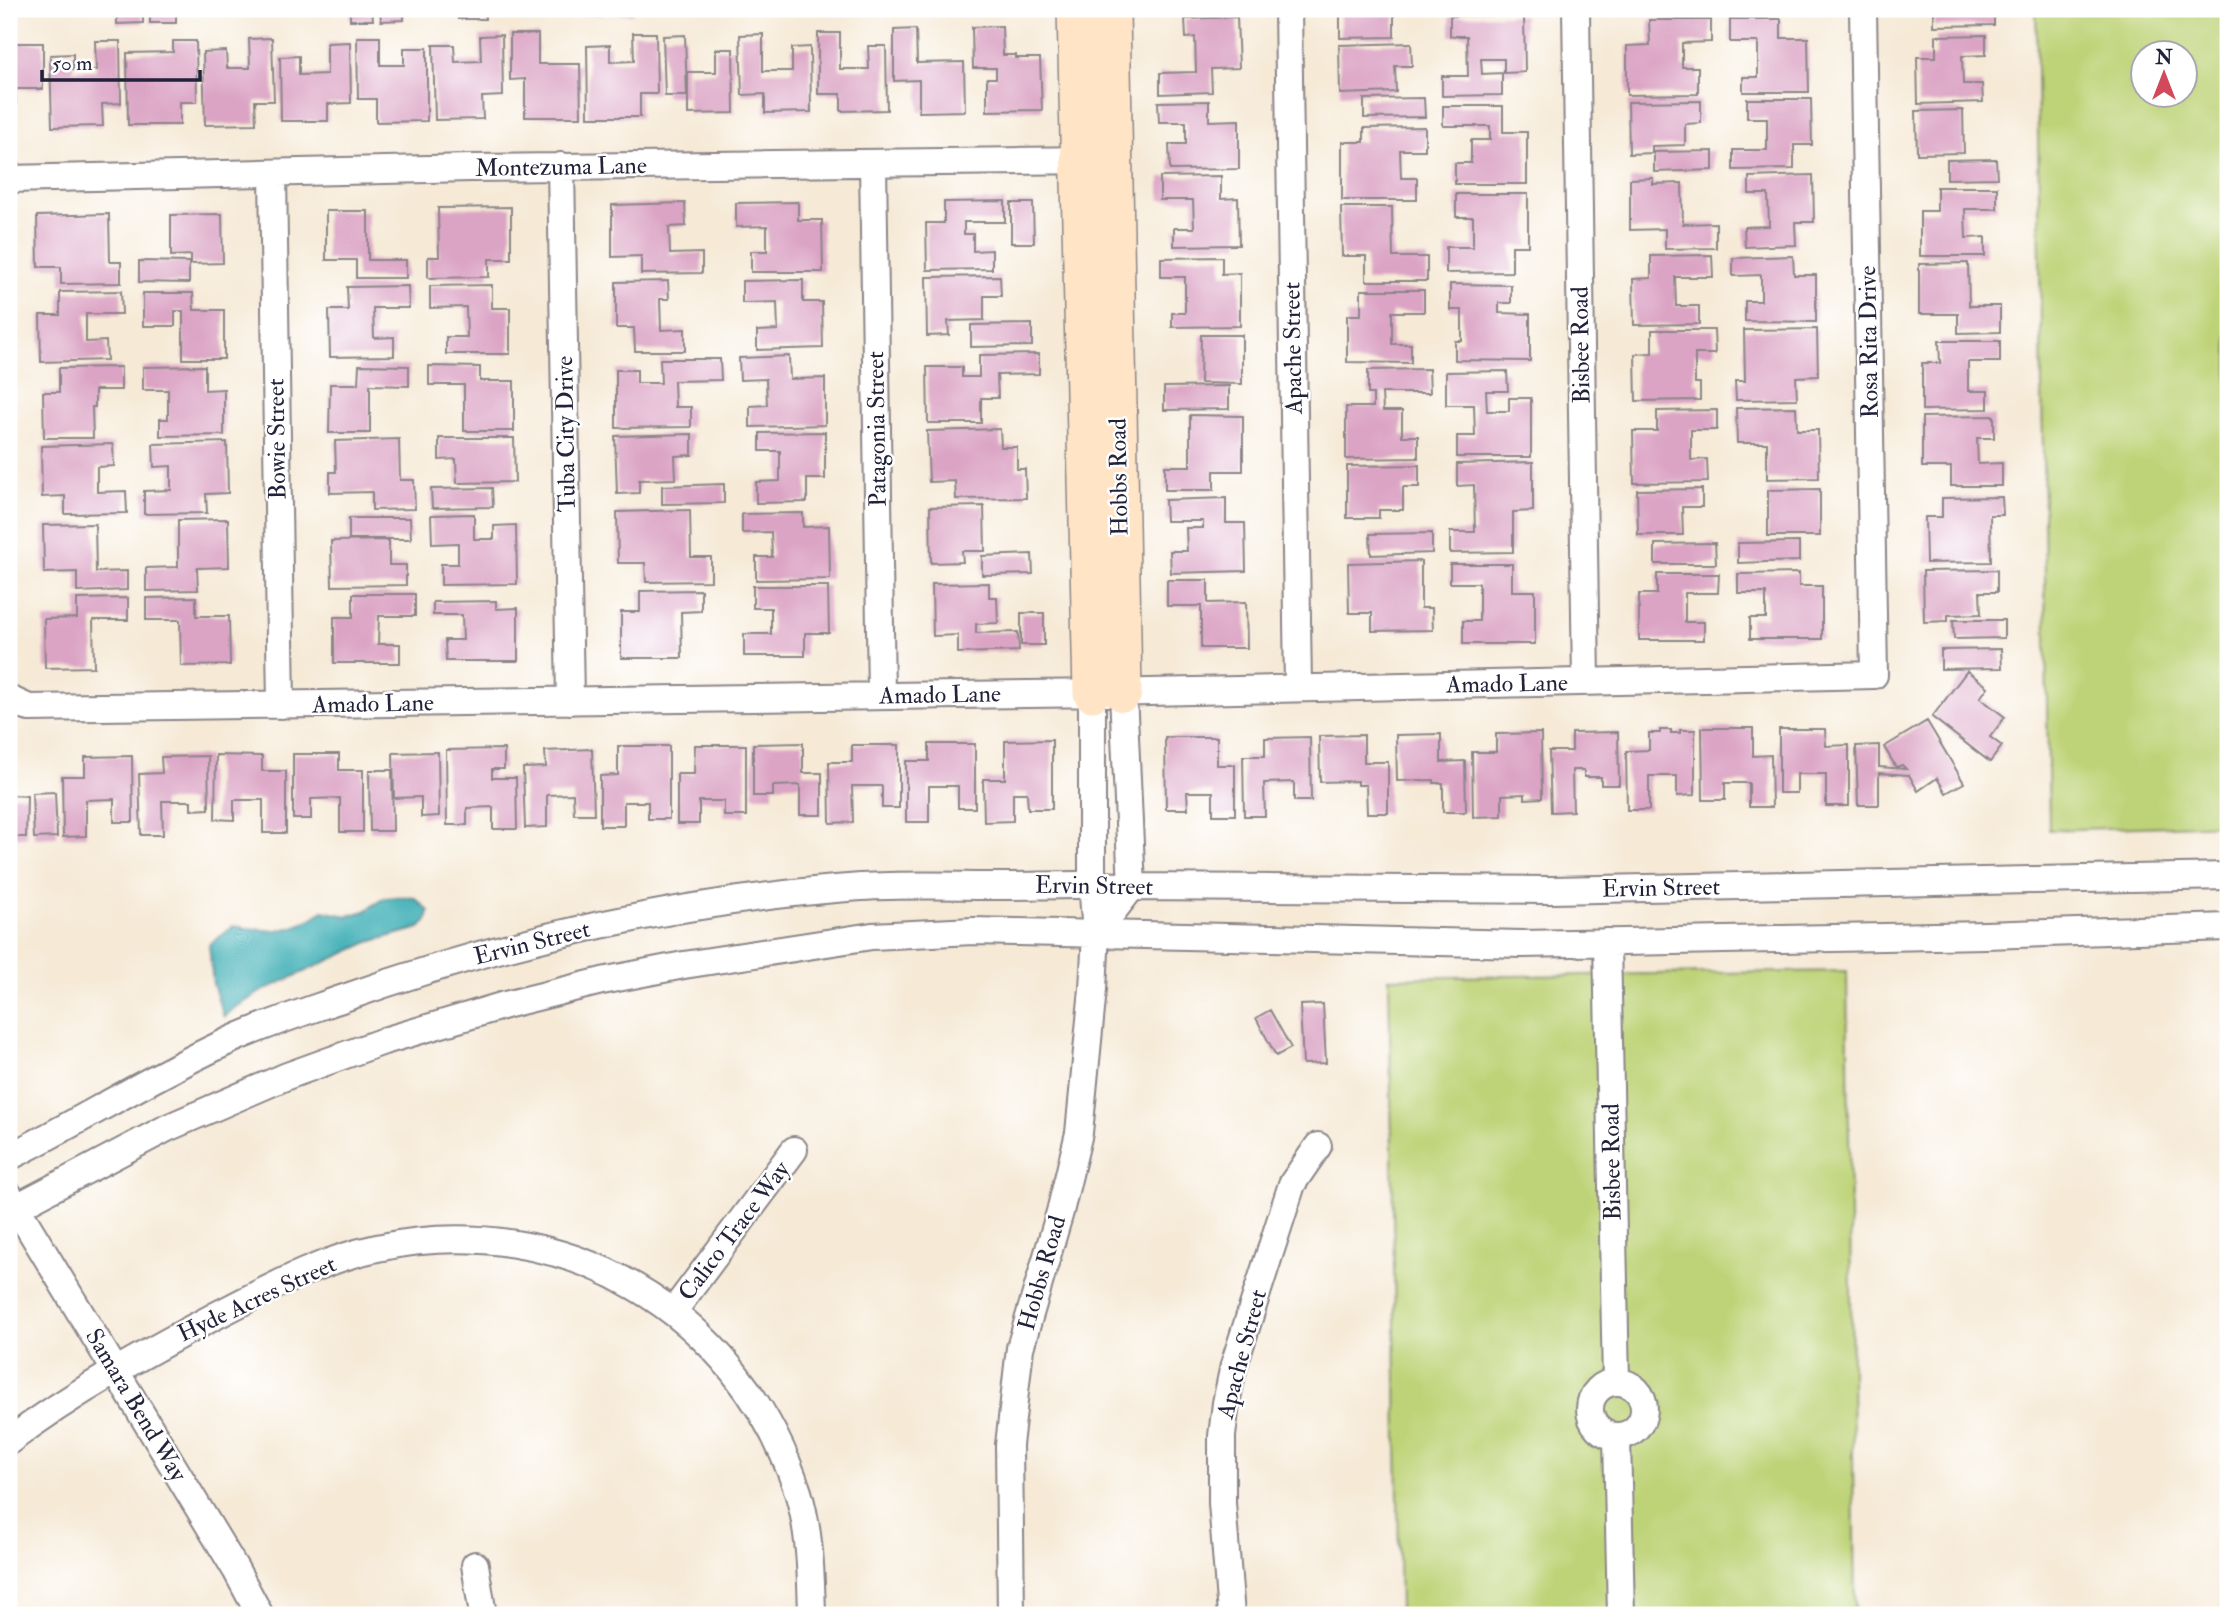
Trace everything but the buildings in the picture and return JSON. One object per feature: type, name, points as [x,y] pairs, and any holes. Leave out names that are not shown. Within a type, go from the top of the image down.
[{"type":"street","name":"Hobbs Road","points":[[1076,9],[1096,160],[1108,693],[1132,887]]},
{"type":"street","name":"Hobbs Road","points":[[1096,160],[1111,9]]},
{"type":"street","name":"Apache Street","points":[[1287,9],[1298,687]]},
{"type":"street","name":"Bisbee Road","points":[[1576,9],[1586,682]]},
{"type":"street","name":"Rosa Rita Drive","points":[[1863,9],[1874,674]]},
{"type":"street","name":"Montezuma Lane","points":[[9,179],[561,166],[1096,160]]},
{"type":"street","name":"Patagonia Street","points":[[873,163],[881,695]]},
{"type":"street","name":"Tuba City Drive","points":[[561,166],[570,701]]},
{"type":"street","name":"Bowie Street","points":[[273,173],[281,705]]},
{"type":"street","name":"Amado Lane","points":[[9,698],[29,708],[281,705],[1108,693],[1874,674]]},
{"type":"street","name":"Hobbs Road","points":[[1011,1615],[1009,1444],[1020,1348],[1060,1212],[1079,1133],[1096,933],[1092,883],[1108,693]]},
{"type":"street","name":"Ervin Street","points":[[9,1157],[234,1039],[394,980],[492,951],[647,917],[760,898],[862,887],[1092,883],[1132,887],[1552,890],[2228,876]]},
{"type":"street","points":[[1096,933],[1132,887]]},
{"type":"street","name":"Ervin Street","points":[[11,1205],[167,1128],[287,1076],[384,1041],[517,1002],[602,981],[684,965],[872,936],[972,931],[1521,944],[1985,935],[2228,927]]},
{"type":"street","name":"Bisbee Road","points":[[1607,942],[1616,1382]]},
{"type":"street","name":"Apache Street","points":[[1231,1615],[1222,1503],[1222,1436],[1226,1403],[1234,1365],[1292,1184],[1318,1146]]},
{"type":"street","name":"Calico Trace Way","points":[[673,1312],[794,1150]]},
{"type":"street","name":"Samara Bend Way","points":[[11,1205],[116,1371],[260,1615]]},
{"type":"street","name":"Hyde Acres Street","points":[[9,1441],[158,1346],[312,1268],[376,1248],[441,1240],[497,1241],[550,1250],[636,1285],[673,1312],[725,1359],[759,1405],[782,1450],[799,1494],[808,1538],[813,1615]]},
{"type":"street","points":[[1616,1382],[1632,1386],[1643,1400],[1645,1409],[1639,1426],[1633,1432],[1617,1437],[1599,1430],[1593,1423],[1590,1406],[1598,1390],[1616,1382]]},
{"type":"street","points":[[1617,1437],[1621,1615]]},
{"type":"street","points":[[475,1565],[484,1615]]},
{"type":"green space","points":[[2036,9],[2228,9],[2228,824],[2049,830]]},
{"type":"green space","points":[[1847,971],[1855,1615],[1400,1615],[1389,978]]},
{"type":"water","points":[[384,898],[415,898],[429,911],[427,921],[420,928],[369,942],[260,992],[224,1017],[213,984],[209,945],[233,926],[280,930],[301,924],[323,911],[347,916],[365,911]]}]
